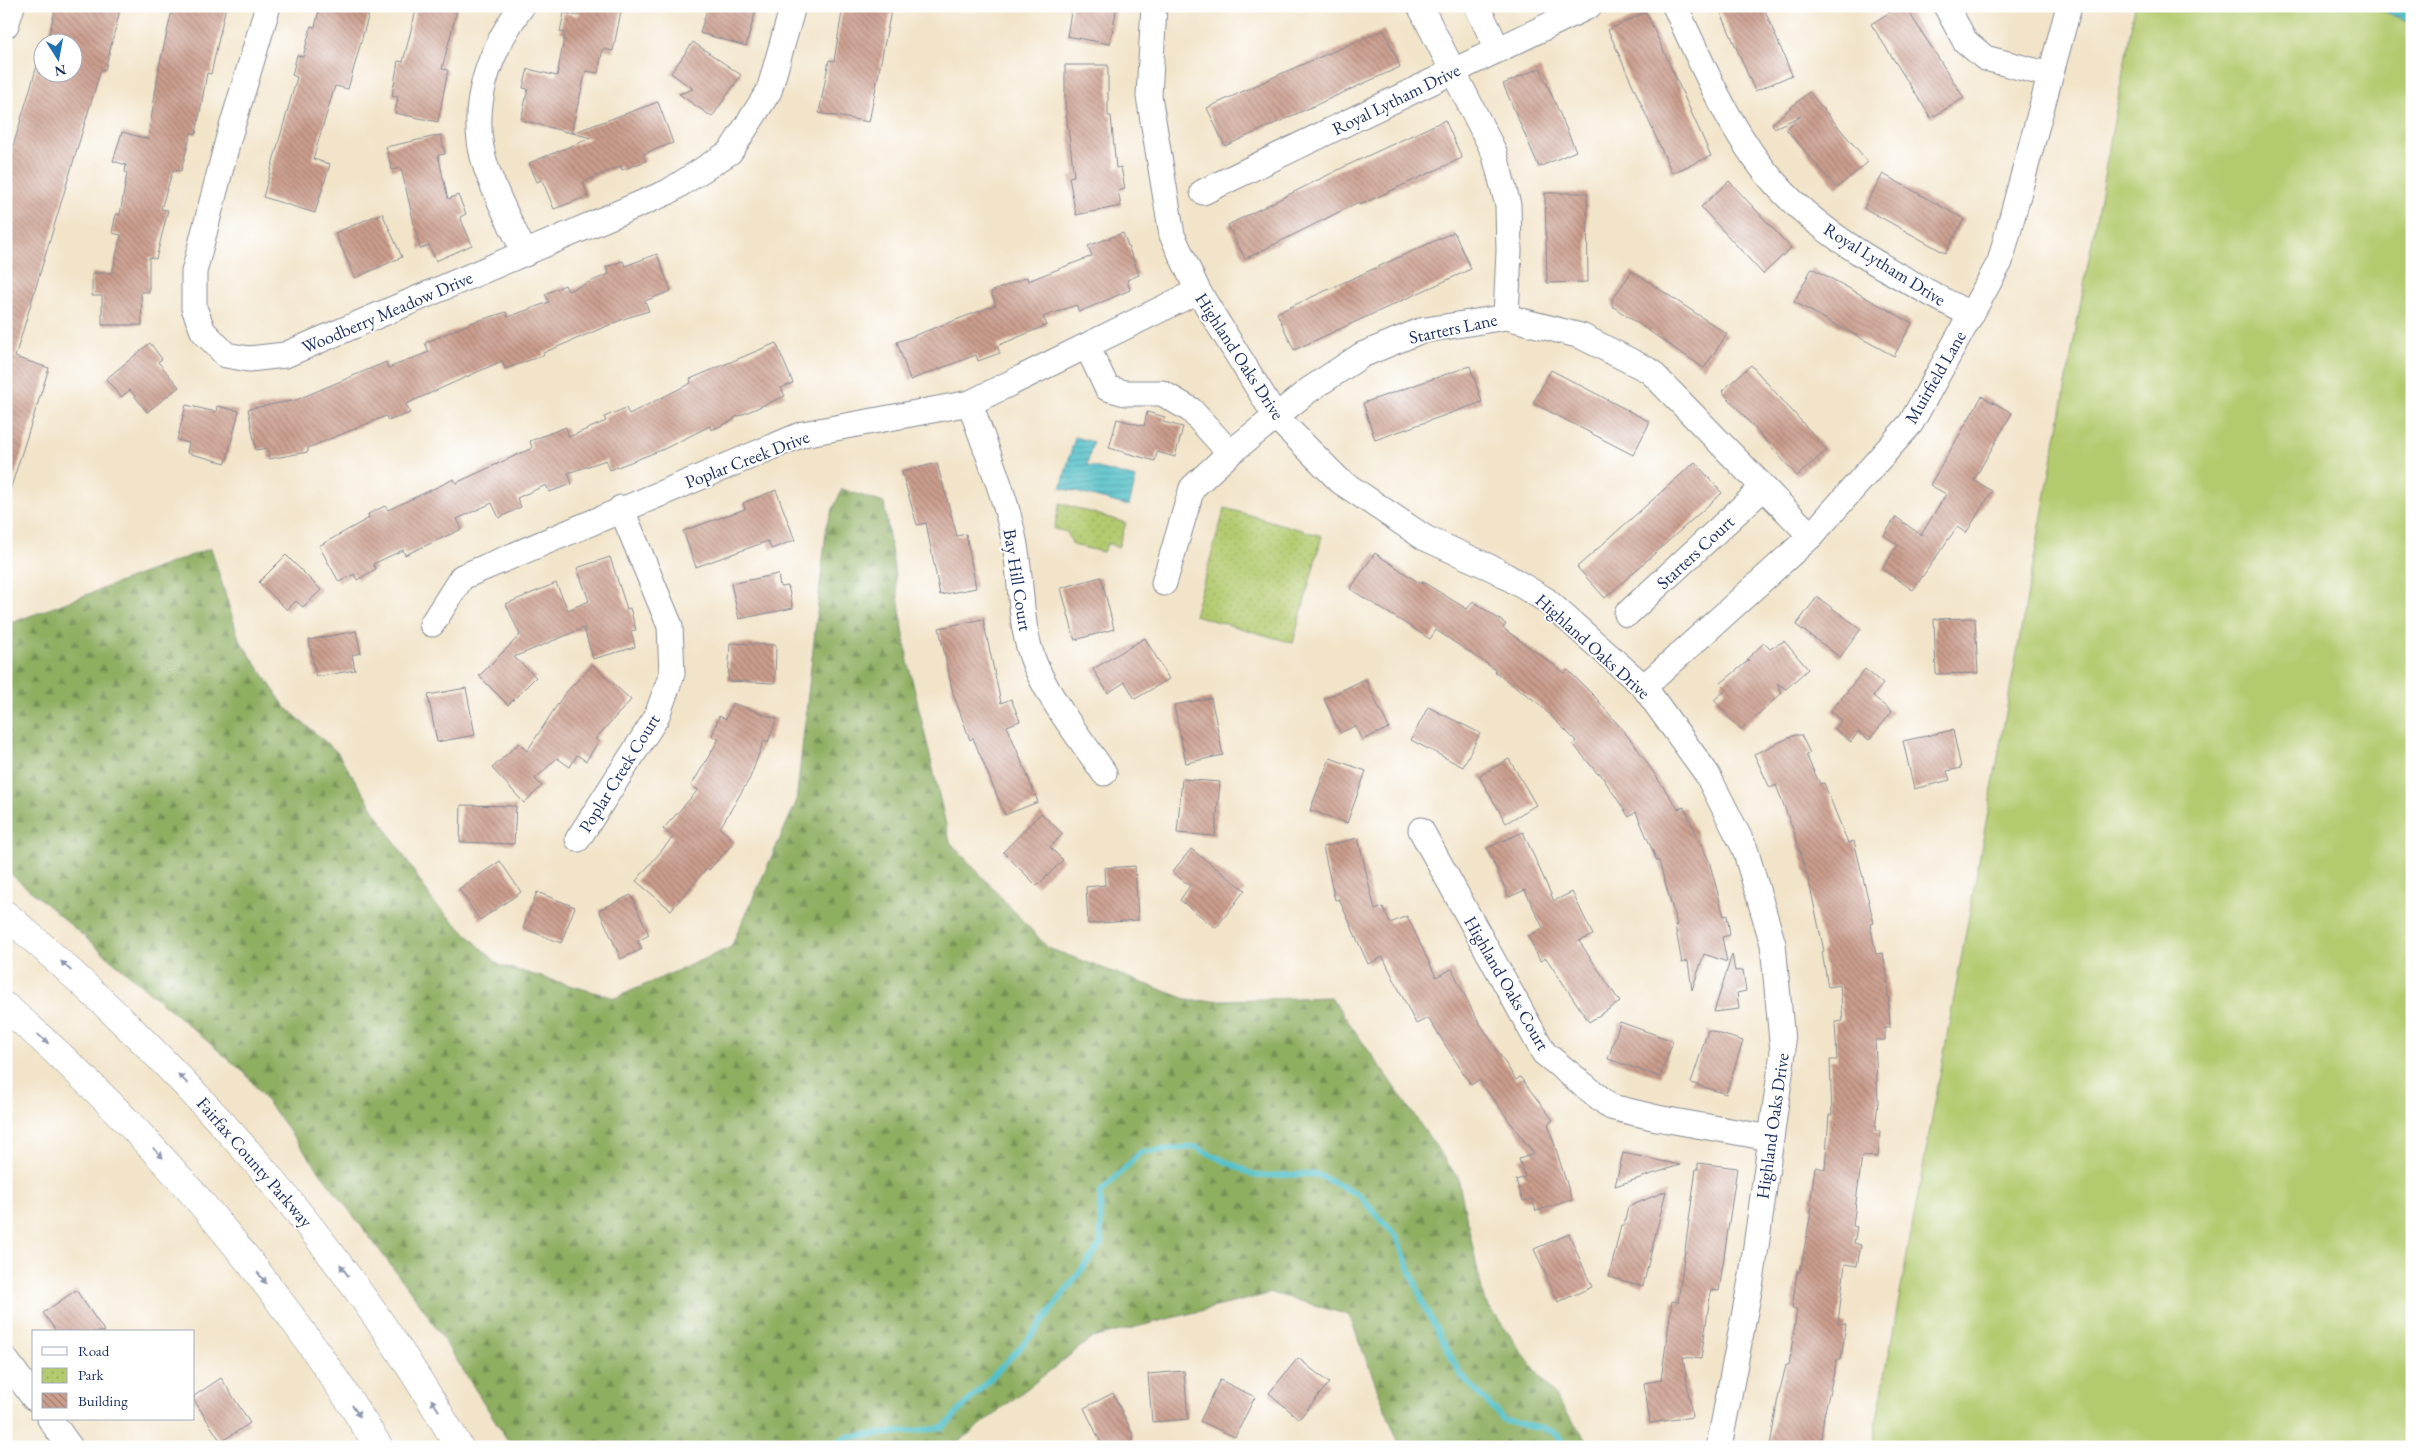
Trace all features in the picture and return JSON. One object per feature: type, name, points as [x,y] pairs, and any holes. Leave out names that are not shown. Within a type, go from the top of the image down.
[{"type":"highway","name":"Fairfax County Parkway","points":[[6,915],[122,1018],[185,1081],[246,1147],[340,1263],[391,1336],[459,1447]]},
{"type":"highway","points":[[6,1007],[75,1068],[167,1163],[210,1212],[311,1342],[379,1447]]},
{"type":"street","points":[[6,25],[12,6]]},
{"type":"street","name":"Woodberry Meadow Drive","points":[[268,6],[228,140],[194,272],[194,308],[203,331],[226,355],[249,359],[285,356],[525,254],[668,192],[730,152],[769,91],[793,6]]},
{"type":"street","points":[[522,6],[505,30],[487,67],[480,108],[480,137],[486,167],[525,254]]},
{"type":"street","name":"Highland Oaks Drive","points":[[1154,6],[1149,96],[1172,235],[1198,291],[1276,416],[1340,481],[1425,538],[1496,570],[1546,600],[1644,687],[1707,774],[1745,849],[1773,944],[1783,1052],[1752,1275],[1719,1447]]},
{"type":"street","points":[[1420,6],[1494,152],[1508,204],[1509,251],[1506,317]]},
{"type":"street","points":[[1477,6],[1498,50]]},
{"type":"street","name":"Royal Lytham Drive","points":[[1203,192],[1590,6]]},
{"type":"street","name":"Royal Lytham Drive","points":[[1675,6],[1705,72],[1744,142],[1783,192],[1832,235],[1971,316]]},
{"type":"street","points":[[1946,6],[1965,40],[1985,58],[2050,75]]},
{"type":"street","name":"Muirfield Lane","points":[[1644,687],[1810,536],[1911,423],[2000,262],[2069,6]]},
{"type":"street","name":"Poplar Creek Drive","points":[[432,624],[462,577],[621,508],[803,434],[970,403],[1198,291]]},
{"type":"street","name":"Starters Lane","points":[[1164,583],[1192,488],[1230,453],[1309,390],[1362,355],[1420,331],[1506,317],[1581,336],[1650,371],[1762,489],[1810,536]]},
{"type":"street","points":[[1087,346],[1107,388],[1125,393],[1162,393],[1191,410],[1230,453]]},
{"type":"street","name":"Bay Hill Court","points":[[970,403],[1004,501],[1015,541],[1023,626],[1036,667],[1058,705],[1104,773]]},
{"type":"street","name":"Starters Court","points":[[1627,614],[1762,489]]},
{"type":"street","name":"Poplar Creek Court","points":[[578,838],[656,718],[672,674],[670,626],[621,508]]},
{"type":"street","name":"Highland Oaks Court","points":[[1421,830],[1544,1053],[1611,1107],[1657,1118],[1770,1138]]},
{"type":"street","points":[[6,1360],[32,1395]]},
{"type":"street","points":[[51,1420],[70,1447]]},
{"type":"green space","points":[[2135,6],[2412,6],[2412,1447],[1872,1447]]},
{"type":"green space","points":[[842,489],[884,503],[908,662],[950,842],[1048,948],[1192,1001],[1331,997],[1458,1178],[1484,1300],[1592,1447],[1400,1447],[1349,1315],[1272,1293],[1092,1338],[952,1447],[512,1447],[424,1309],[246,1074],[6,870],[6,625],[211,548],[239,639],[285,707],[337,752],[434,903],[499,965],[615,998],[731,947],[796,803],[827,523]]},
{"type":"green space","points":[[1060,503],[1126,523],[1118,548],[1108,543],[1103,552],[1073,545],[1067,532],[1054,529]]},
{"type":"green space","points":[[1225,508],[1322,536],[1293,643],[1194,615]]},
{"type":"water","points":[[2373,6],[2412,6],[2412,24]]},
{"type":"water","points":[[1075,437],[1093,442],[1087,465],[1136,478],[1129,506],[1061,488]]},
{"type":"building","points":[[56,6],[121,6],[105,70],[101,69],[15,357],[49,368],[10,490],[6,489],[6,170],[32,82],[82,82],[82,32],[50,32]]},
{"type":"building","points":[[173,6],[226,6],[211,74],[207,73],[196,134],[191,133],[181,171],[173,170],[161,209],[168,210],[156,259],[149,257],[149,292],[141,292],[142,325],[102,325],[102,296],[92,296],[92,273],[112,273],[121,235],[112,233],[116,214],[120,215],[127,173],[125,172],[126,165],[113,161],[122,132],[148,139],[160,63]]},
{"type":"building","points":[[320,6],[371,6],[348,89],[335,86],[313,159],[330,164],[315,213],[263,197],[297,77],[292,75],[297,55],[303,57],[311,26],[315,27]]},
{"type":"building","points":[[417,6],[458,6],[442,69],[448,70],[438,122],[395,113],[398,97],[392,96],[398,61],[403,62]]},
{"type":"building","points":[[580,6],[622,6],[613,51],[603,49],[598,73],[586,71],[571,133],[521,120],[528,89],[523,88],[528,69],[557,76],[565,33],[560,32],[564,13],[579,16]]},
{"type":"building","points":[[708,6],[757,6],[746,46],[700,33]]},
{"type":"building","points":[[843,6],[892,6],[869,122],[819,113],[829,60],[834,61]]},
{"type":"building","points":[[1072,6],[1117,6],[1110,44],[1067,36]]},
{"type":"building","points":[[1718,6],[1763,6],[1792,75],[1755,91]]},
{"type":"building","points":[[1900,6],[1905,6],[1964,98],[1931,118],[1871,24]]},
{"type":"building","points":[[1646,12],[1711,156],[1672,173],[1608,30]]},
{"type":"building","points":[[1384,30],[1400,67],[1225,146],[1207,108],[1287,71]]},
{"type":"building","points":[[693,42],[741,75],[712,117],[679,94],[693,89],[671,73]]},
{"type":"building","points":[[1065,65],[1108,65],[1108,116],[1111,116],[1116,168],[1121,167],[1125,189],[1118,191],[1121,206],[1076,215],[1069,177],[1074,176],[1065,104]]},
{"type":"building","points":[[1540,68],[1576,151],[1539,167],[1503,84]]},
{"type":"building","points":[[1809,92],[1868,162],[1837,188],[1786,129],[1801,116],[1774,128],[1772,124]]},
{"type":"building","points":[[658,102],[673,143],[643,154],[646,161],[622,170],[621,166],[583,182],[588,196],[554,209],[542,180],[537,182],[529,163],[591,138],[572,133]]},
{"type":"building","points":[[1445,120],[1462,158],[1360,205],[1359,202],[1245,259],[1228,225],[1348,165]]},
{"type":"building","points":[[441,135],[445,154],[438,155],[448,199],[458,195],[466,214],[460,217],[472,245],[436,261],[429,245],[420,249],[401,168],[392,170],[386,147]]},
{"type":"building","points":[[1883,174],[1964,219],[1945,253],[1864,208]]},
{"type":"building","points":[[1729,181],[1791,248],[1763,274],[1701,207]]},
{"type":"building","points":[[1545,193],[1587,193],[1588,282],[1547,283]]},
{"type":"building","points":[[382,213],[402,257],[355,278],[335,233]]},
{"type":"building","points":[[1454,232],[1471,269],[1294,350],[1277,313]]},
{"type":"building","points":[[1123,233],[1139,275],[1127,280],[1130,290],[1079,312],[1076,305],[1043,317],[1047,325],[997,346],[1000,353],[978,361],[976,355],[910,380],[897,342],[996,305],[991,292],[1027,277],[1028,281],[1092,256],[1088,246]]},
{"type":"building","points":[[657,254],[671,291],[645,301],[649,311],[626,318],[543,353],[544,355],[505,369],[502,361],[406,404],[410,413],[388,421],[386,416],[308,448],[308,452],[269,459],[267,448],[256,450],[248,409],[296,400],[386,362],[388,368],[429,352],[425,343],[471,323],[506,312],[508,317],[549,302],[545,294],[565,285],[568,291],[609,274],[606,267],[623,261],[625,266]]},
{"type":"building","points":[[1812,268],[1912,323],[1894,356],[1794,302]]},
{"type":"building","points":[[1632,271],[1727,334],[1704,368],[1612,306],[1612,300]]},
{"type":"building","points":[[150,343],[162,359],[158,362],[179,387],[147,412],[130,390],[121,397],[106,379]]},
{"type":"building","points":[[776,343],[793,383],[781,388],[785,396],[734,418],[734,420],[711,430],[710,426],[664,449],[610,470],[606,460],[568,473],[572,484],[549,492],[546,485],[517,498],[521,507],[499,518],[492,503],[457,519],[462,529],[405,555],[403,550],[373,564],[376,569],[357,580],[354,574],[339,582],[319,546],[369,518],[368,514],[385,506],[388,510],[454,479],[456,483],[532,448],[530,441],[566,427],[569,437],[606,421],[604,417],[626,408],[629,414],[691,383],[690,379]]},
{"type":"building","points":[[1751,365],[1827,450],[1797,476],[1722,391]]},
{"type":"building","points":[[1470,366],[1482,402],[1375,440],[1363,403]]},
{"type":"building","points":[[1551,370],[1650,422],[1633,455],[1533,403]]},
{"type":"building","points":[[1982,396],[2012,413],[1974,480],[1992,491],[1966,533],[1957,527],[1913,590],[1882,569],[1898,545],[1884,535],[1896,517],[1921,535],[1946,494],[1930,485]]},
{"type":"building","points":[[186,405],[216,412],[217,406],[239,411],[226,463],[187,453],[189,443],[177,440]]},
{"type":"building","points":[[1147,412],[1165,417],[1163,422],[1183,427],[1175,457],[1157,452],[1155,461],[1109,448],[1117,419],[1144,426]]},
{"type":"building","points":[[1695,462],[1722,493],[1605,598],[1577,567]]},
{"type":"building","points":[[937,463],[957,536],[966,534],[976,588],[940,595],[926,523],[917,525],[902,472]]},
{"type":"building","points":[[776,490],[795,540],[771,549],[768,541],[696,567],[683,531],[745,509],[743,503]]},
{"type":"building","points":[[1375,553],[1421,584],[1423,582],[1467,609],[1473,601],[1506,624],[1503,628],[1565,673],[1568,670],[1595,697],[1635,745],[1678,809],[1684,807],[1709,861],[1724,916],[1727,915],[1730,935],[1722,937],[1727,962],[1704,954],[1692,990],[1688,961],[1682,963],[1675,925],[1677,925],[1659,861],[1657,861],[1636,812],[1629,817],[1599,772],[1598,774],[1573,744],[1576,741],[1538,703],[1495,672],[1496,670],[1436,630],[1430,639],[1350,589]]},
{"type":"building","points":[[286,555],[321,590],[303,607],[296,601],[287,610],[259,582]]},
{"type":"building","points":[[610,557],[627,609],[630,608],[636,630],[631,631],[635,647],[593,659],[584,628],[514,657],[536,677],[508,705],[479,676],[520,635],[506,604],[556,583],[568,610],[589,601],[577,568]]},
{"type":"building","points":[[778,574],[780,587],[788,586],[793,608],[739,619],[731,584]]},
{"type":"building","points":[[1101,577],[1114,629],[1075,640],[1061,588]]},
{"type":"building","points":[[1817,597],[1861,629],[1840,657],[1796,625]]},
{"type":"building","points":[[1975,618],[1978,673],[1936,674],[1934,619]]},
{"type":"building","points":[[983,619],[1001,703],[1011,699],[1020,721],[1007,726],[1038,802],[1005,815],[973,738],[970,740],[953,693],[939,628]]},
{"type":"building","points":[[356,631],[361,653],[352,655],[355,670],[316,677],[309,640]]},
{"type":"building","points":[[1145,638],[1169,679],[1135,699],[1125,682],[1108,693],[1093,669]]},
{"type":"building","points":[[1784,641],[1808,669],[1786,689],[1777,683],[1782,693],[1740,730],[1714,700],[1726,690],[1720,684],[1749,660],[1747,659],[1764,643],[1770,649]]},
{"type":"building","points":[[730,643],[776,645],[775,683],[728,681]]},
{"type":"building","points":[[593,665],[631,700],[595,739],[599,741],[586,761],[577,755],[570,767],[557,758],[535,779],[542,786],[524,803],[492,768],[519,743],[527,751],[565,693]]},
{"type":"building","points":[[1865,669],[1883,684],[1873,696],[1892,712],[1869,740],[1858,732],[1851,742],[1835,729],[1842,720],[1831,711]]},
{"type":"building","points":[[1365,679],[1389,728],[1362,740],[1355,726],[1340,733],[1324,699]]},
{"type":"building","points":[[466,688],[475,735],[437,742],[428,695]]},
{"type":"building","points":[[1211,698],[1223,755],[1186,763],[1174,705]]},
{"type":"building","points":[[732,703],[777,719],[768,742],[764,740],[750,778],[720,828],[735,841],[709,870],[707,868],[671,910],[636,881],[673,837],[663,829],[698,790],[691,786],[719,739],[712,736],[719,716],[726,719]]},
{"type":"building","points":[[1428,707],[1480,733],[1463,767],[1411,740]]},
{"type":"building","points":[[1953,730],[1961,768],[1947,771],[1950,780],[1914,789],[1903,741]]},
{"type":"building","points":[[1795,735],[1801,735],[1810,753],[1806,755],[1820,784],[1824,783],[1848,843],[1854,841],[1874,923],[1870,924],[1876,954],[1883,953],[1887,976],[1890,1027],[1885,1028],[1885,1040],[1875,1040],[1878,1102],[1875,1131],[1880,1131],[1878,1157],[1862,1156],[1853,1226],[1857,1227],[1854,1243],[1861,1245],[1857,1266],[1845,1264],[1838,1323],[1846,1324],[1841,1360],[1837,1360],[1824,1415],[1820,1447],[1770,1447],[1777,1403],[1786,1365],[1789,1365],[1797,1310],[1792,1309],[1797,1272],[1800,1272],[1812,1207],[1810,1206],[1815,1167],[1825,1169],[1829,1115],[1832,1115],[1830,1060],[1837,1060],[1835,1022],[1843,1021],[1840,985],[1828,987],[1822,952],[1824,951],[1809,882],[1794,832],[1776,785],[1770,788],[1754,754]]},
{"type":"building","points":[[1330,758],[1366,771],[1347,823],[1310,810]]},
{"type":"building","points":[[1509,759],[1536,805],[1506,823],[1479,776]]},
{"type":"building","points":[[1182,779],[1220,782],[1215,836],[1177,833]]},
{"type":"building","points":[[461,805],[516,806],[514,844],[460,842]]},
{"type":"building","points":[[1041,813],[1063,834],[1050,847],[1063,860],[1037,886],[1003,852]]},
{"type":"building","points":[[1523,832],[1554,901],[1572,892],[1593,935],[1579,941],[1620,1002],[1589,1022],[1546,958],[1540,961],[1528,936],[1543,928],[1525,890],[1509,897],[1487,848]]},
{"type":"building","points":[[1358,838],[1375,910],[1383,907],[1390,923],[1407,916],[1436,977],[1452,969],[1474,1014],[1516,1080],[1520,1077],[1553,1120],[1548,1124],[1572,1200],[1536,1211],[1532,1199],[1523,1201],[1516,1180],[1525,1177],[1519,1159],[1534,1154],[1479,1080],[1471,1085],[1428,1018],[1416,1024],[1383,957],[1368,964],[1339,899],[1335,900],[1323,847]]},
{"type":"building","points":[[1191,849],[1245,890],[1216,928],[1180,900],[1190,886],[1172,872]]},
{"type":"building","points":[[500,861],[521,892],[480,920],[459,889]]},
{"type":"building","points":[[1135,866],[1138,920],[1088,924],[1086,887],[1105,885],[1104,868]]},
{"type":"building","points":[[537,892],[575,907],[561,943],[523,928]]},
{"type":"building","points":[[631,895],[649,935],[638,941],[642,949],[621,959],[599,910]]},
{"type":"building","points":[[1732,954],[1735,971],[1743,970],[1746,991],[1737,993],[1739,1009],[1714,1012]]},
{"type":"building","points":[[1620,1022],[1673,1041],[1660,1077],[1608,1059]]},
{"type":"building","points":[[1708,1030],[1743,1041],[1726,1094],[1691,1083]]},
{"type":"building","points":[[1623,1153],[1680,1165],[1615,1186]]},
{"type":"building","points":[[1698,1163],[1737,1168],[1719,1291],[1711,1290],[1701,1359],[1683,1357],[1692,1417],[1650,1423],[1644,1383],[1661,1380],[1672,1301],[1678,1302]]},
{"type":"building","points":[[1666,1191],[1643,1286],[1609,1277],[1621,1225],[1624,1225],[1628,1207]]},
{"type":"building","points":[[1569,1234],[1592,1287],[1558,1302],[1534,1249]]},
{"type":"building","points":[[76,1290],[104,1330],[56,1330],[43,1313]]},
{"type":"building","points":[[1298,1358],[1329,1383],[1299,1419],[1269,1393]]},
{"type":"building","points":[[1184,1371],[1188,1419],[1152,1422],[1148,1374]]},
{"type":"building","points":[[221,1378],[250,1423],[221,1442],[195,1402],[195,1395]]},
{"type":"building","points":[[1220,1380],[1255,1397],[1235,1437],[1200,1421]]},
{"type":"building","points":[[1113,1393],[1133,1435],[1133,1441],[1122,1447],[1103,1447],[1084,1408]]},
{"type":"waterway","points":[[828,1447],[847,1437],[943,1428],[1034,1333],[1101,1244],[1100,1193],[1141,1152],[1195,1147],[1256,1176],[1316,1174],[1358,1194],[1397,1237],[1426,1310],[1461,1375],[1505,1421],[1552,1431],[1562,1439],[1566,1447]]}]
